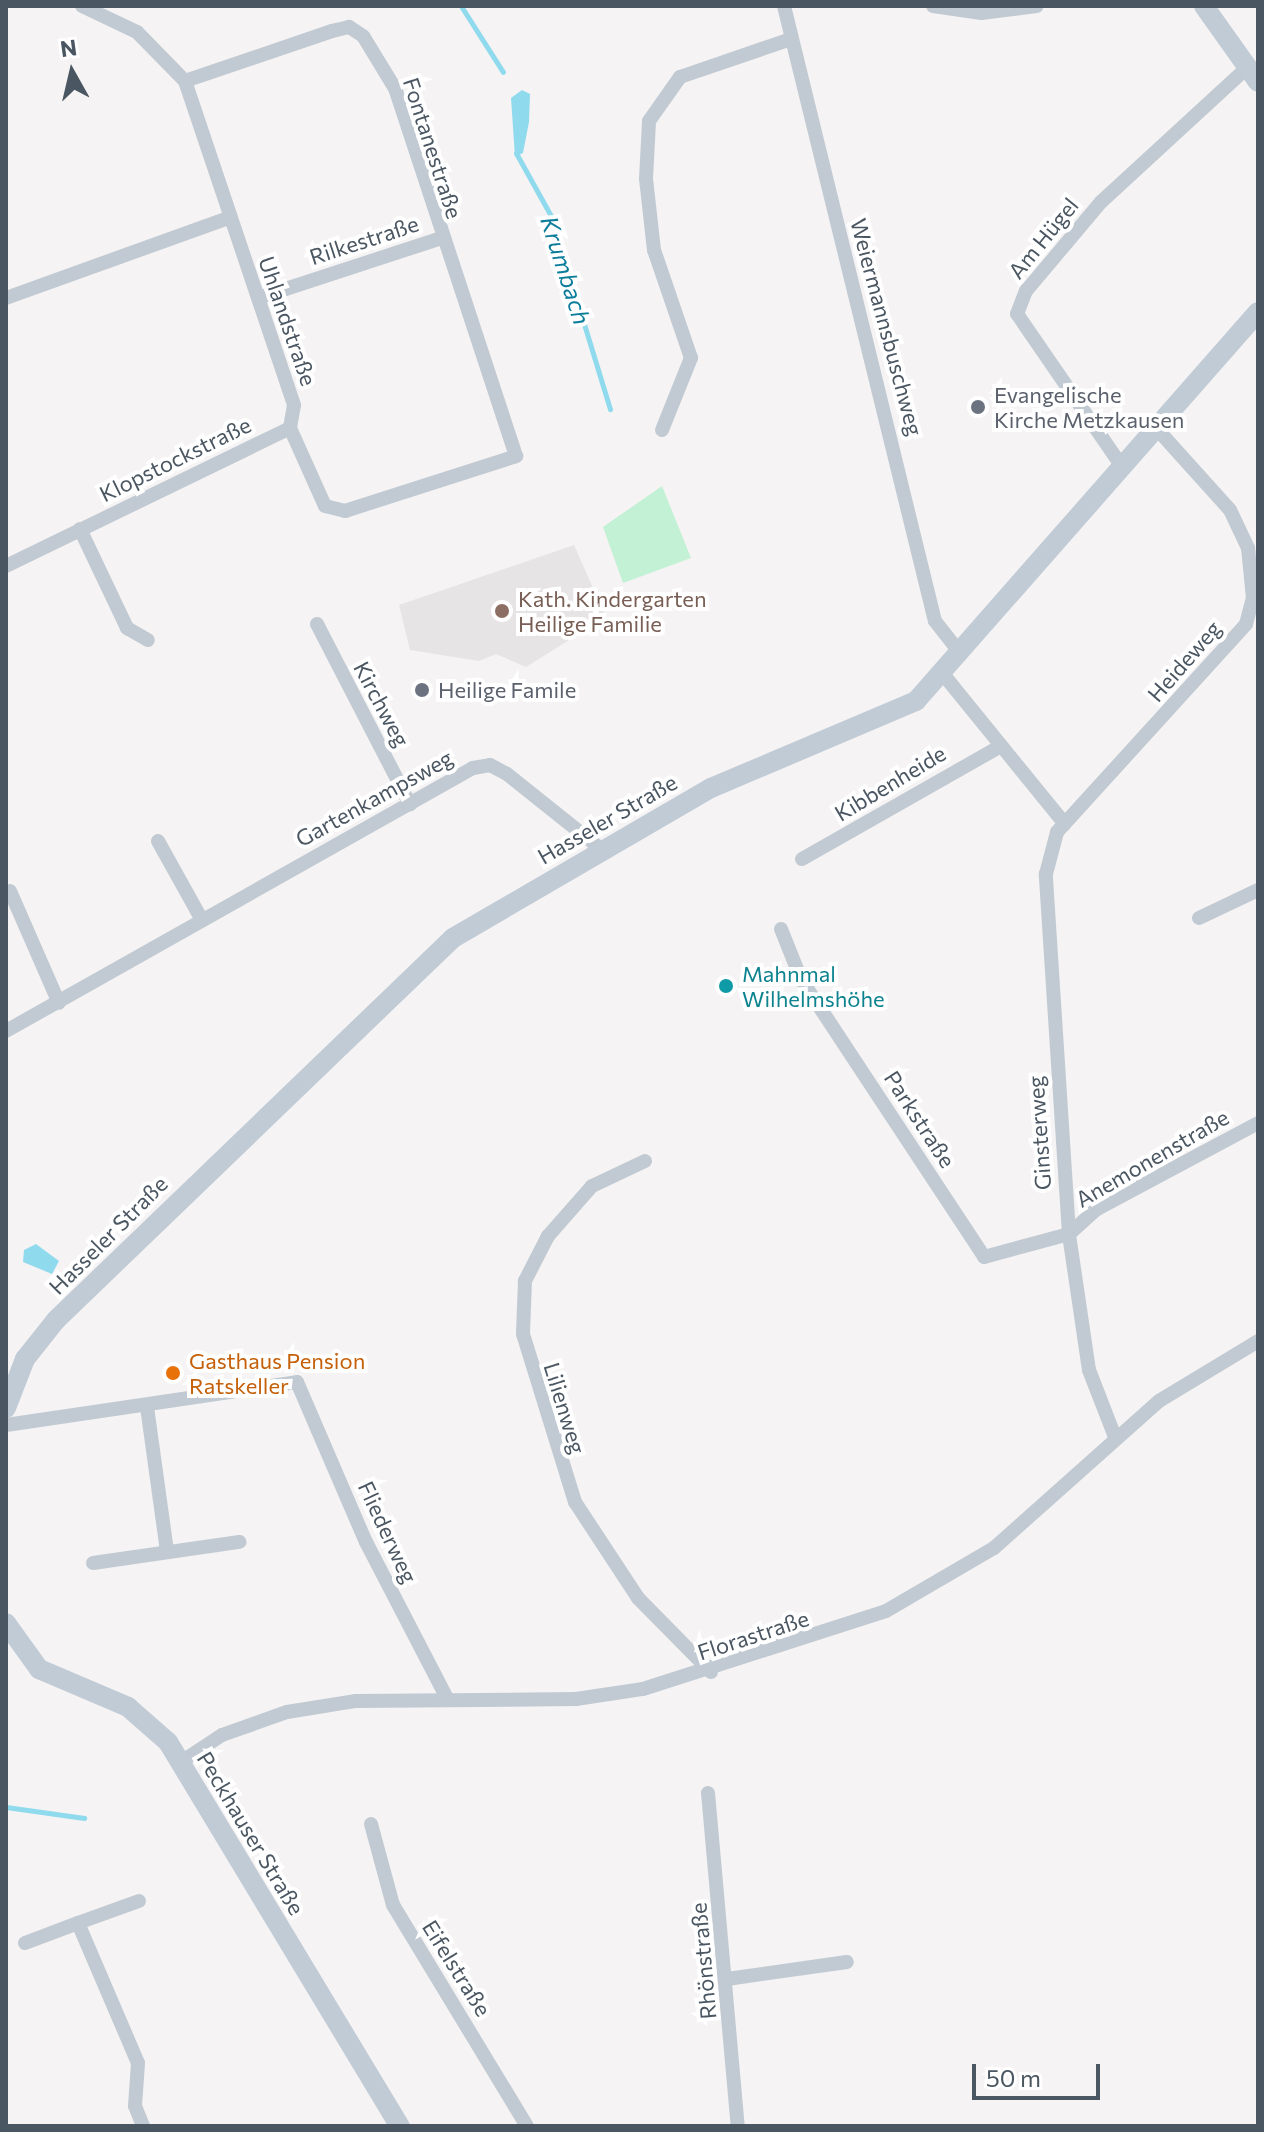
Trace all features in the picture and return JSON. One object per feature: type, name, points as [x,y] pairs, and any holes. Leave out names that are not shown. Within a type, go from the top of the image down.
[{"type":"street","name":"Uhlandstraße","points":[[82,6],[137,32],[185,81],[228,218],[294,405],[290,428],[325,506],[345,511],[516,456]]},
{"type":"street","name":"Weiermannsbuschweg","points":[[784,6],[788,40],[888,409],[935,621],[961,654]]},
{"type":"street","points":[[933,6],[981,13],[1037,6]]},
{"type":"street","points":[[1204,6],[1253,75]]},
{"type":"street","name":"Fontanestraße","points":[[185,81],[349,27],[363,36],[396,90],[439,239],[516,456]]},
{"type":"street","points":[[662,430],[691,358],[654,250],[646,179],[649,121],[680,77],[788,40]]},
{"type":"street","name":"Am Hügel","points":[[1123,468],[1017,314],[1026,291],[1101,202],[1253,75]]},
{"type":"street","points":[[6,298],[228,218]]},
{"type":"street","name":"Rilkestraße","points":[[258,298],[439,239]]},
{"type":"street","name":"Hasseler Straße","points":[[8,1395],[40,1339],[110,1265],[423,965],[471,926],[711,788],[884,721],[943,674],[1258,312]]},
{"type":"street","name":"Klopstockstraße","points":[[6,566],[290,428]]},
{"type":"street","name":"Heideweg","points":[[1065,824],[1250,614],[1252,572],[1238,526],[1218,490],[1157,429]]},
{"type":"street","points":[[80,529],[127,628],[148,640]]},
{"type":"street","name":"Kirchweg","points":[[317,624],[410,804]]},
{"type":"street","points":[[943,674],[1065,824]]},
{"type":"street","name":"Kibbenheide","points":[[802,859],[1001,746]]},
{"type":"street","name":"Gartenkampsweg","points":[[6,1031],[410,804],[490,765],[601,849]]},
{"type":"street","name":"Ginsterweg","points":[[1065,824],[1046,874],[1069,1234],[1086,1359],[1115,1437]]},
{"type":"street","points":[[158,841],[202,920]]},
{"type":"street","points":[[1199,918],[1258,890]]},
{"type":"street","points":[[10,891],[59,1003]]},
{"type":"street","name":"Parkstraße","points":[[781,929],[801,979],[984,1257],[1069,1234]]},
{"type":"street","name":"Anemonenstraße","points":[[1069,1234],[1097,1209],[1258,1123]]},
{"type":"street","name":"Lilienweg","points":[[645,1161],[592,1186],[548,1236],[525,1281],[523,1334],[575,1502],[638,1598],[711,1672]]},
{"type":"street","name":"Florastraße","points":[[181,1762],[222,1735],[287,1712],[447,1698],[576,1699],[711,1672],[886,1611],[947,1580],[994,1548],[1115,1437],[1258,1341]]},
{"type":"street","name":"Fliederweg","points":[[147,1407],[297,1382],[366,1542],[447,1698]]},
{"type":"street","points":[[6,1425],[147,1407],[167,1551]]},
{"type":"street","points":[[93,1563],[239,1542]]},
{"type":"street","name":"Peckhauser Straße","points":[[6,1623],[39,1669],[128,1707],[157,1729],[181,1762],[400,2126]]},
{"type":"street","name":"Rhönstraße","points":[[708,1793],[738,2126]]},
{"type":"street","name":"Eifelstraße","points":[[371,1824],[393,1905],[527,2126]]},
{"type":"street","points":[[25,1943],[139,1901]]},
{"type":"street","points":[[78,1923],[138,2063],[135,2106],[143,2126]]},
{"type":"street","points":[[727,1979],[847,1962]]},
{"type":"shaded area","name":"Kath. Kindergarten Heilige Familie","points":[[574,545],[606,617],[526,667],[496,654],[479,661],[410,650],[399,605]]},
{"type":"green space","points":[[662,486],[691,558],[623,583],[603,527]]},
{"type":"water","points":[[522,90],[530,94],[529,122],[523,153],[515,157],[511,98]]},
{"type":"water","points":[[36,1244],[59,1261],[52,1274],[23,1262],[24,1250]]},
{"type":"waterway","name":"Krumbach","points":[[461,6],[503,72]]},
{"type":"waterway","name":"Krumbach","points":[[516,153],[551,216],[610,409]]},
{"type":"waterway","points":[[6,1807],[84,1818]]},
{"type":"place","name":"Evangelische Kirche Metzkausen","points":[[978,407]]},
{"type":"place","name":"Kath. Kindergarten Heilige Familie","points":[[502,611]]},
{"type":"place","name":"Heilige Famile","points":[[422,690]]},
{"type":"place","name":"Mahnmal Wilhelmshöhe","points":[[726,986]]},
{"type":"place","name":"Gasthaus Pension Ratskeller","points":[[173,1373]]}]
